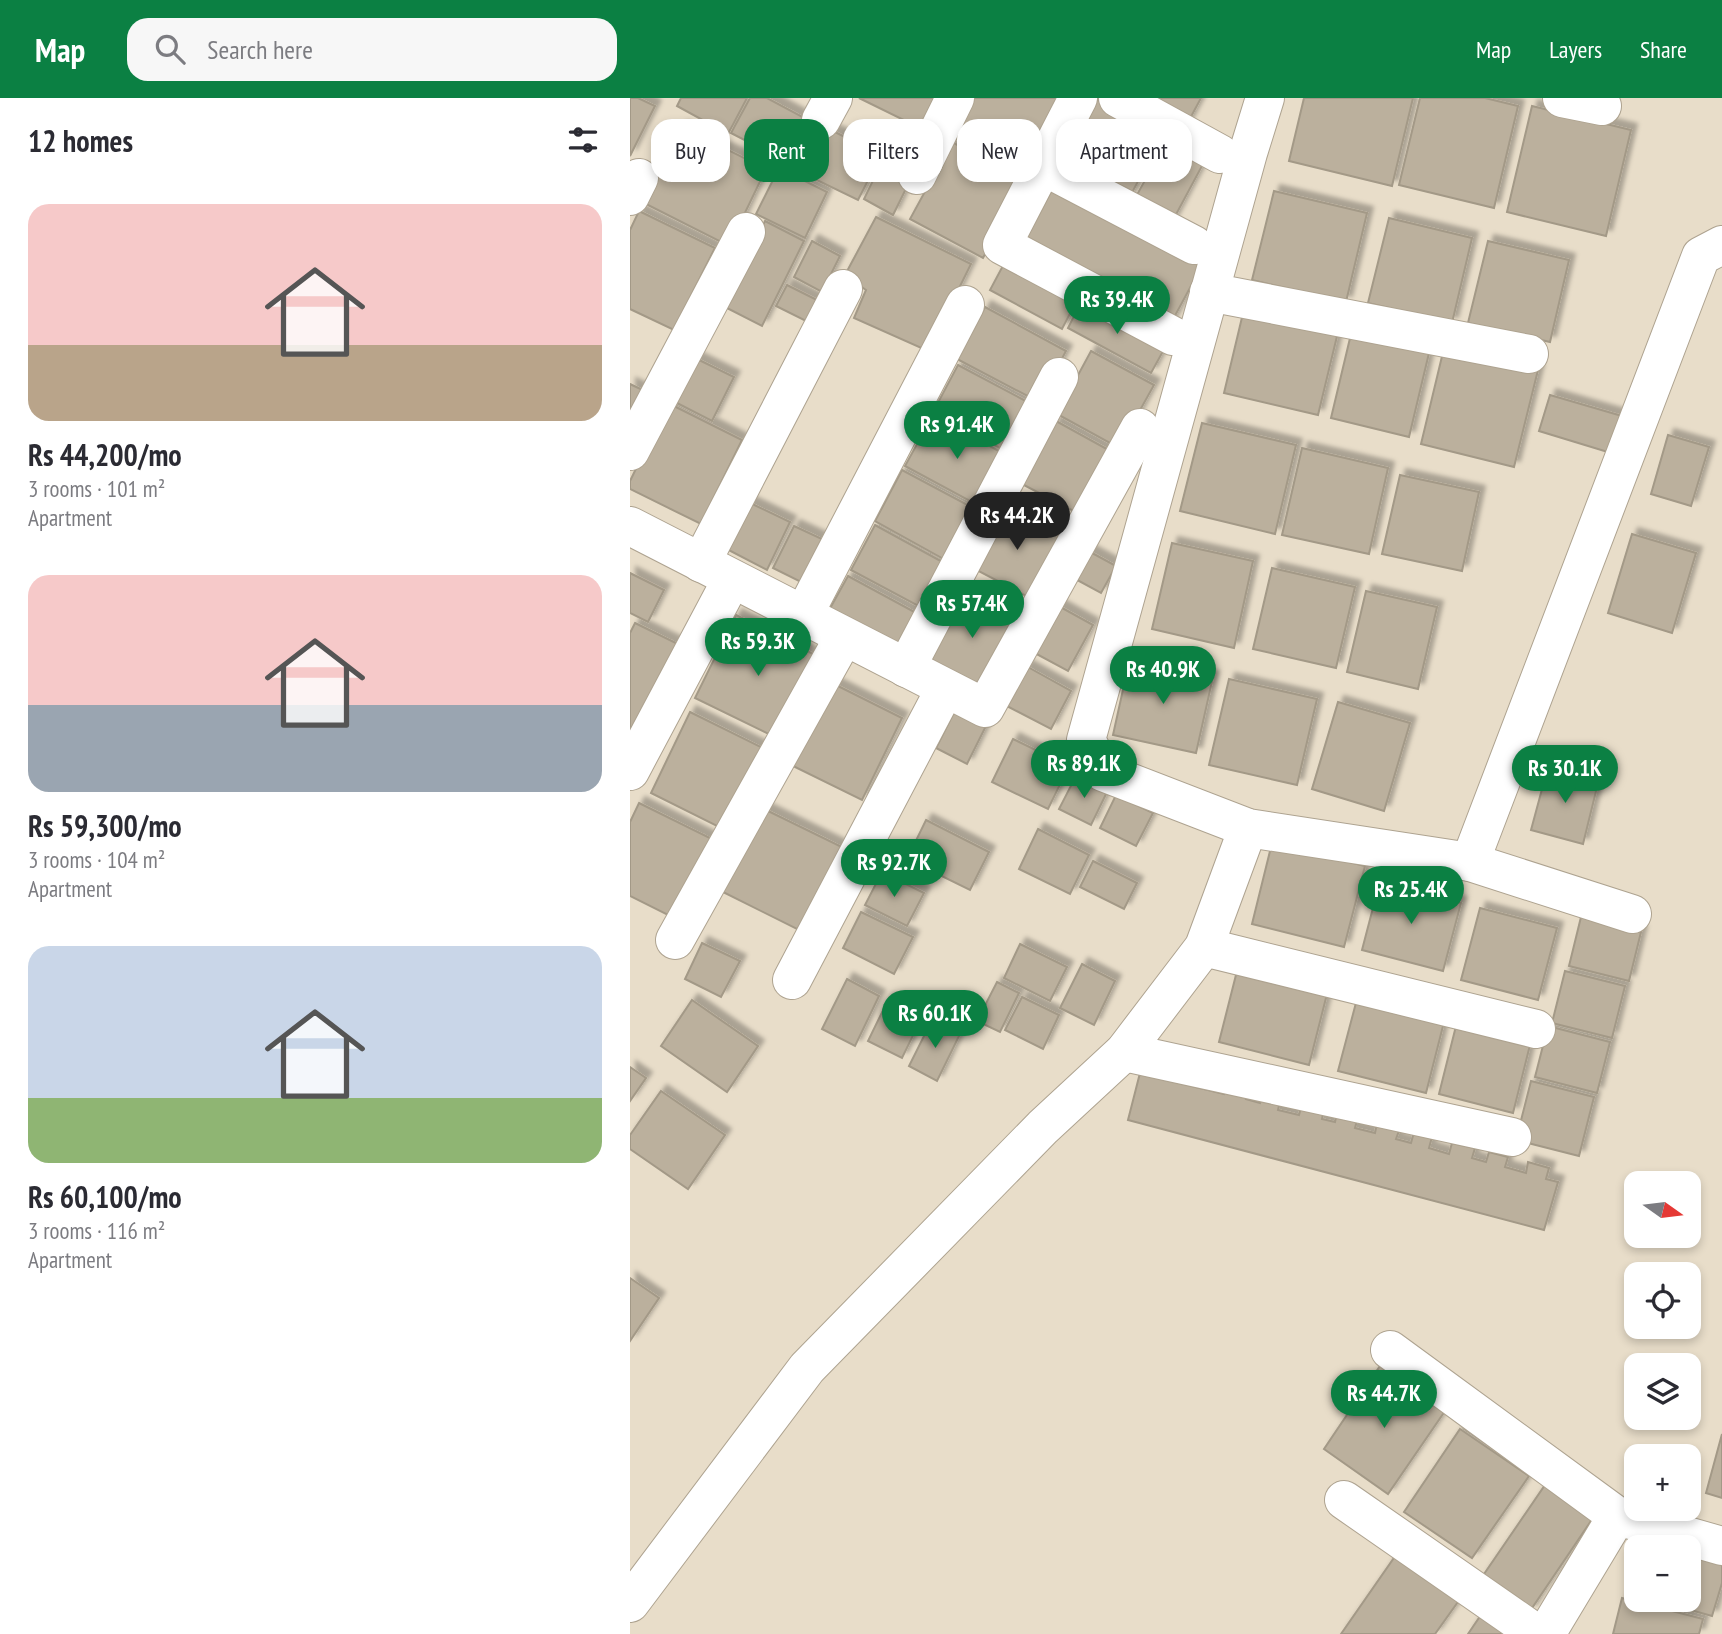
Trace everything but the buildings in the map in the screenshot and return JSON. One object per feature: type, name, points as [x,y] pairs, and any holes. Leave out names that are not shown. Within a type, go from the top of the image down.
[{"type":"street","points":[[943,122],[955,98]]},
{"type":"street","points":[[1078,98],[1002,245],[1173,336]]},
{"type":"street","points":[[1118,98],[1220,154]]},
{"type":"street","points":[[1265,98],[1086,740],[1103,772],[1248,828],[1470,862],[1632,914]]},
{"type":"street","points":[[1562,98],[1602,106]]},
{"type":"street","points":[[1043,166],[1194,245]]},
{"type":"street","points":[[630,451],[746,232]]},
{"type":"street","points":[[1470,862],[1701,256],[1722,245]]},
{"type":"street","points":[[630,771],[843,289]]},
{"type":"street","points":[[1209,292],[1529,354]]},
{"type":"street","points":[[803,616],[965,305]]},
{"type":"street","points":[[906,668],[1059,377]]},
{"type":"street","points":[[631,530],[985,708],[1140,428]]},
{"type":"street","points":[[675,940],[844,637]]},
{"type":"street","points":[[792,980],[946,688]]},
{"type":"street","points":[[630,1603],[807,1368],[1043,1127],[1124,1052],[1204,947],[1248,828]]},
{"type":"street","points":[[1204,947],[1536,1029]]},
{"type":"street","points":[[1124,1052],[1512,1137]]},
{"type":"street","points":[[1390,1350],[1617,1516],[1722,1546]]},
{"type":"street","points":[[1344,1500],[1537,1634]]},
{"type":"street","points":[[1546,1634],[1617,1516]]}]
